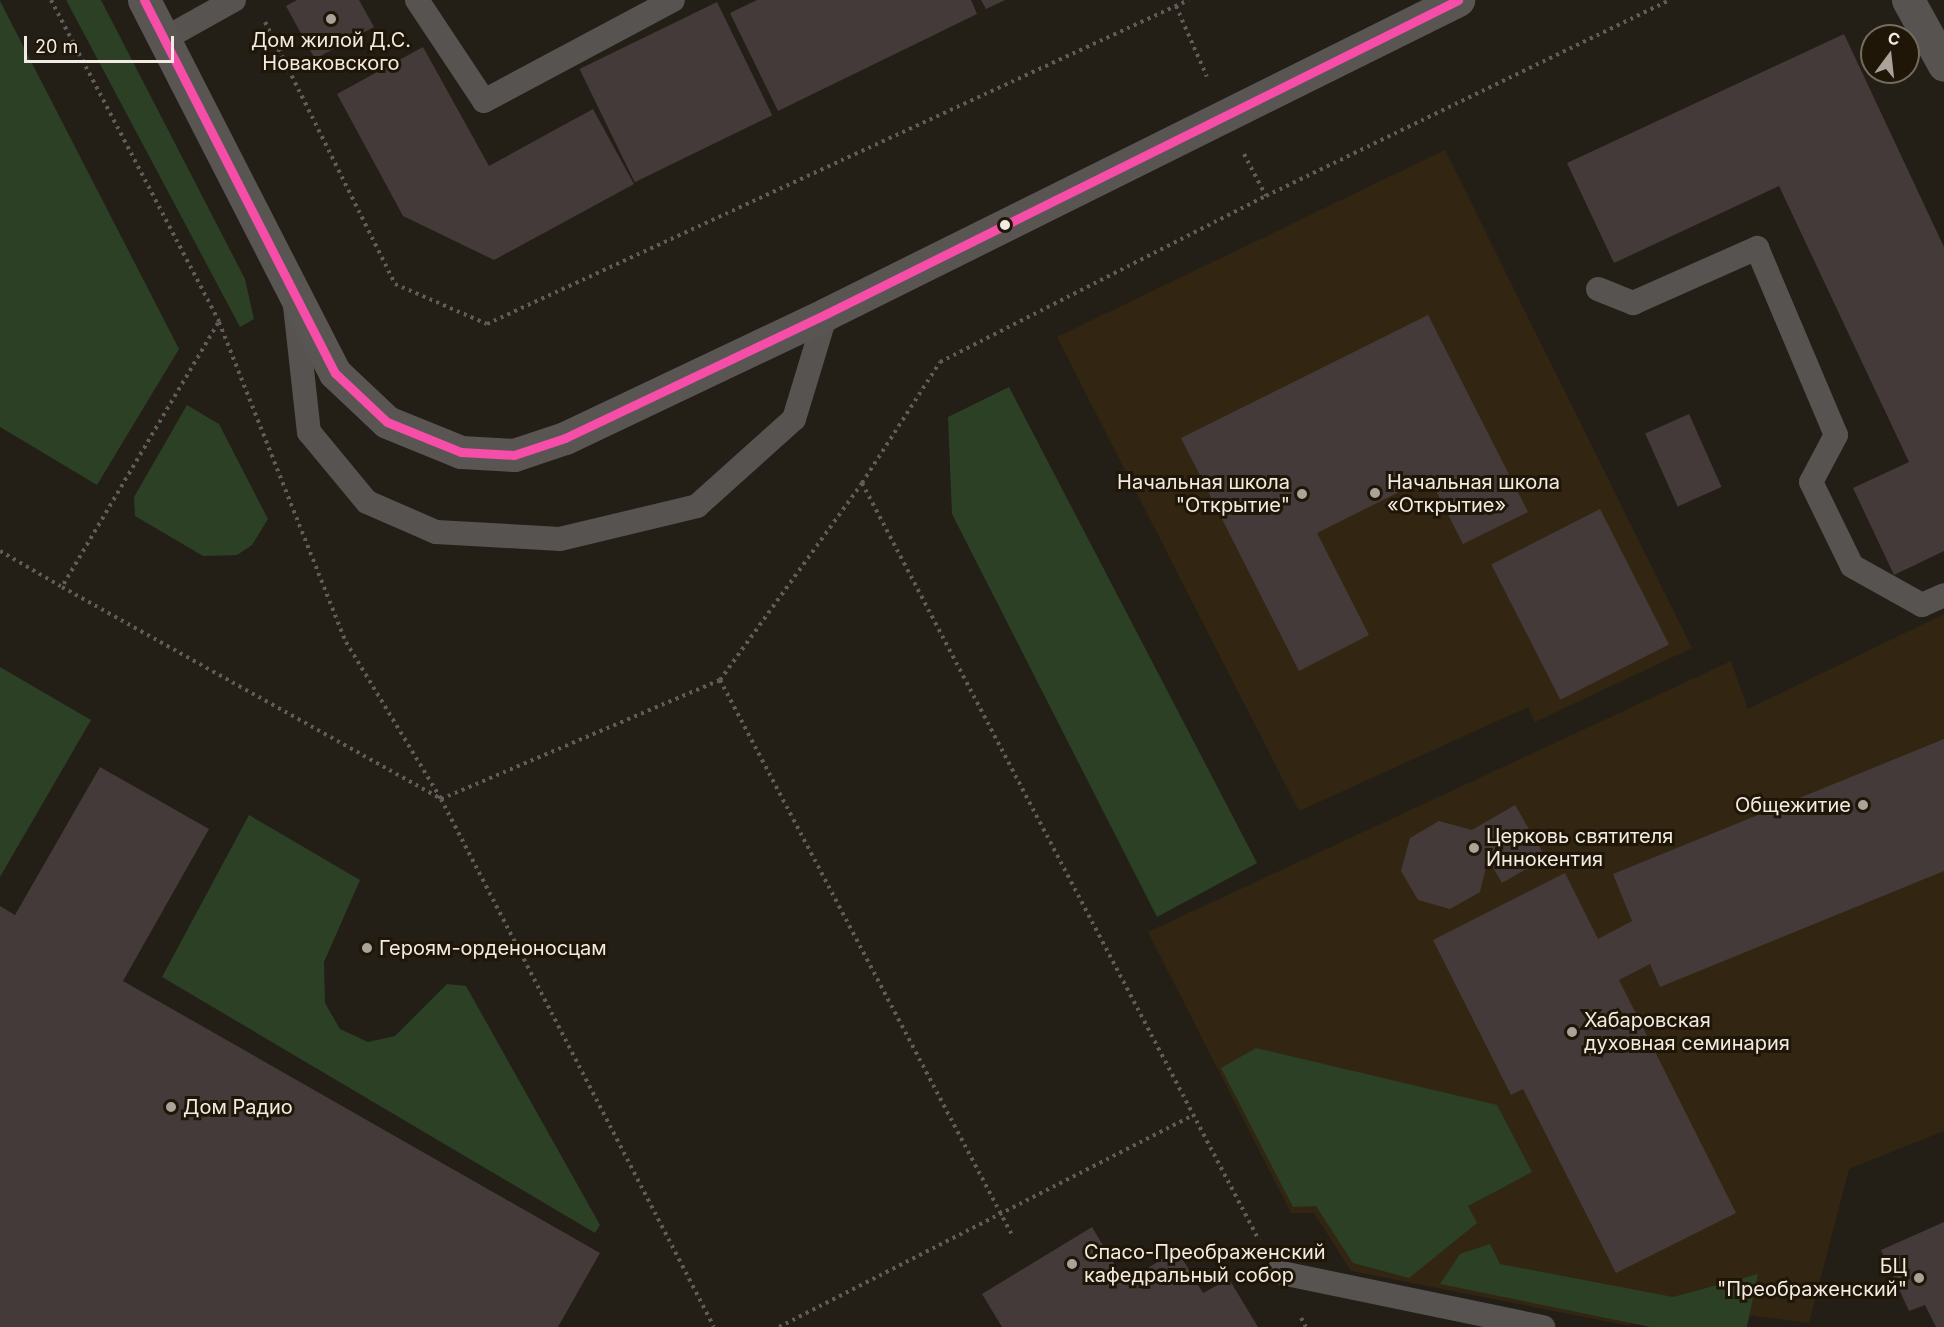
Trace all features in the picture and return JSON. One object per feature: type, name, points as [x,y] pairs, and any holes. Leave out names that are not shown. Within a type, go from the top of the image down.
[{"type":"main road","points":[[144,0],[294,298],[335,373],[387,422],[461,452],[514,455],[565,438],[826,314],[1458,0]]},
{"type":"street","points":[[1908,0],[1944,65]]},
{"type":"lane","points":[[164,39],[234,0]]},
{"type":"lane","points":[[417,0],[484,101],[673,0]]},
{"type":"lane","points":[[1598,289],[1633,303],[1757,248],[1836,435],[1811,482],[1852,566],[1922,605],[1944,595]]},
{"type":"lane","points":[[294,298],[309,432],[368,502],[436,532],[560,539],[697,506],[794,419],[826,314]]},
{"type":"lane","points":[[1277,1272],[1543,1327]]},
{"type":"path","points":[[51,0],[219,322],[346,642],[441,799],[714,1327]]},
{"type":"path","points":[[259,10],[395,284],[487,324],[1189,0]]},
{"type":"path","points":[[441,799],[720,680],[862,483],[940,362],[1266,196],[1670,0]]},
{"type":"path","points":[[62,587],[219,322]]},
{"type":"path","points":[[862,483],[1306,1327]]},
{"type":"path","points":[[0,550],[441,799]]},
{"type":"path","points":[[720,680],[1013,1237]]},
{"type":"path","points":[[779,1327],[1193,1114]]},
{"type":"shaded area","name":"Начальная школа «Открытие»","points":[[1445,150],[1692,648],[1535,722],[1528,707],[1299,811],[1057,337]]},
{"type":"shaded area","name":"Хабаровская духовная семинария","points":[[1944,614],[1944,1131],[1849,1169],[1809,1323],[1747,1315],[1687,1327],[1637,1315],[1629,1326],[1351,1271],[1314,1213],[1291,1213],[1148,932],[1731,661],[1748,709]]},
{"type":"green space","points":[[66,0],[101,0],[245,279],[254,319],[240,327]]},
{"type":"green space","points":[[0,1],[179,349],[97,485],[0,427]]},
{"type":"green space","points":[[1009,387],[1257,863],[1157,917],[952,514],[948,417]]},
{"type":"green space","points":[[187,405],[219,424],[268,519],[252,545],[237,555],[203,556],[135,516],[134,497]]},
{"type":"green space","points":[[0,667],[91,720],[0,877]]},
{"type":"green space","points":[[249,815],[360,880],[324,962],[325,1003],[340,1029],[368,1042],[395,1036],[447,984],[466,986],[600,1225],[595,1233],[162,977]]},
{"type":"green space","points":[[1256,1048],[1497,1105],[1532,1172],[1468,1206],[1477,1223],[1409,1278],[1353,1263],[1316,1206],[1293,1207],[1221,1068]]},
{"type":"green space","points":[[1490,1244],[1500,1264],[1673,1297],[1758,1274],[1747,1327],[1650,1327],[1440,1284],[1460,1254]]},
{"type":"building","points":[[297,0],[359,0],[374,27],[315,59],[286,6]]},
{"type":"building","points":[[757,0],[971,0],[977,14],[778,111],[730,13]]},
{"type":"building","points":[[981,0],[1005,0],[986,9]]},
{"type":"building","points":[[717,2],[772,115],[635,182],[579,69]]},
{"type":"building","points":[[1844,34],[1860,68],[1860,84],[1867,84],[1944,247],[1944,551],[1894,575],[1853,488],[1909,462],[1779,186],[1614,263],[1567,163]]},
{"type":"building","points":[[423,47],[489,166],[593,109],[634,184],[494,260],[403,216],[337,94]]},
{"type":"building","name":"Начальная школа \"Открытие\"","points":[[1428,315],[1528,512],[1463,544],[1429,477],[1317,533],[1369,635],[1299,671],[1181,438]]},
{"type":"building","points":[[1689,414],[1722,487],[1678,507],[1645,434]]},
{"type":"building","points":[[1600,509],[1669,644],[1560,700],[1491,564]]},
{"type":"building","points":[[1944,739],[1944,871],[1660,987],[1650,964],[1619,980],[1736,1213],[1616,1273],[1523,1089],[1511,1095],[1433,940],[1565,873],[1598,939],[1632,921],[1613,874]]},
{"type":"building","name":"Дом Радио","points":[[100,767],[209,829],[123,981],[600,1253],[558,1327],[0,1327],[0,906],[15,915]]},
{"type":"building","name":"Церковь святителя Иннокентия","points":[[1515,805],[1546,858],[1502,883],[1488,859],[1480,892],[1450,909],[1418,900],[1401,871],[1410,838],[1439,821],[1472,830]]},
{"type":"building","name":"БЦ \"Преображенский\"","points":[[1944,1222],[1944,1327],[1936,1327],[1925,1305],[1909,1311],[1881,1250]]},
{"type":"building","name":"Спасо-Преображенский кафедральный собор","points":[[1092,1227],[1125,1282],[1177,1250],[1203,1293],[1229,1279],[1258,1327],[1002,1327],[982,1294]]},
{"type":"transit line","points":[[144,0],[335,373],[387,422],[461,452],[514,455],[565,438],[826,314],[1458,0]]},
{"type":"place","name":"Дом жилой Д.С. Новаковского","points":[[331,19]]},
{"type":"place","name":"Начальная школа «Открытие»","points":[[1375,493]]},
{"type":"place","name":"Начальная школа \"Открытие\"","points":[[1302,494]]},
{"type":"place","name":"Общежитие","points":[[1863,805]]},
{"type":"place","name":"Церковь святителя Иннокентия","points":[[1474,848]]},
{"type":"place","name":"Героям-орденоносцам","points":[[367,948]]},
{"type":"place","name":"Хабаровская духовная семинария","points":[[1572,1032]]},
{"type":"place","name":"Дом Радио","points":[[171,1107]]},
{"type":"place","name":"Спасо-Преображенский кафедральный собор","points":[[1072,1264]]},
{"type":"place","name":"БЦ \"Преображенский\"","points":[[1919,1278]]}]
